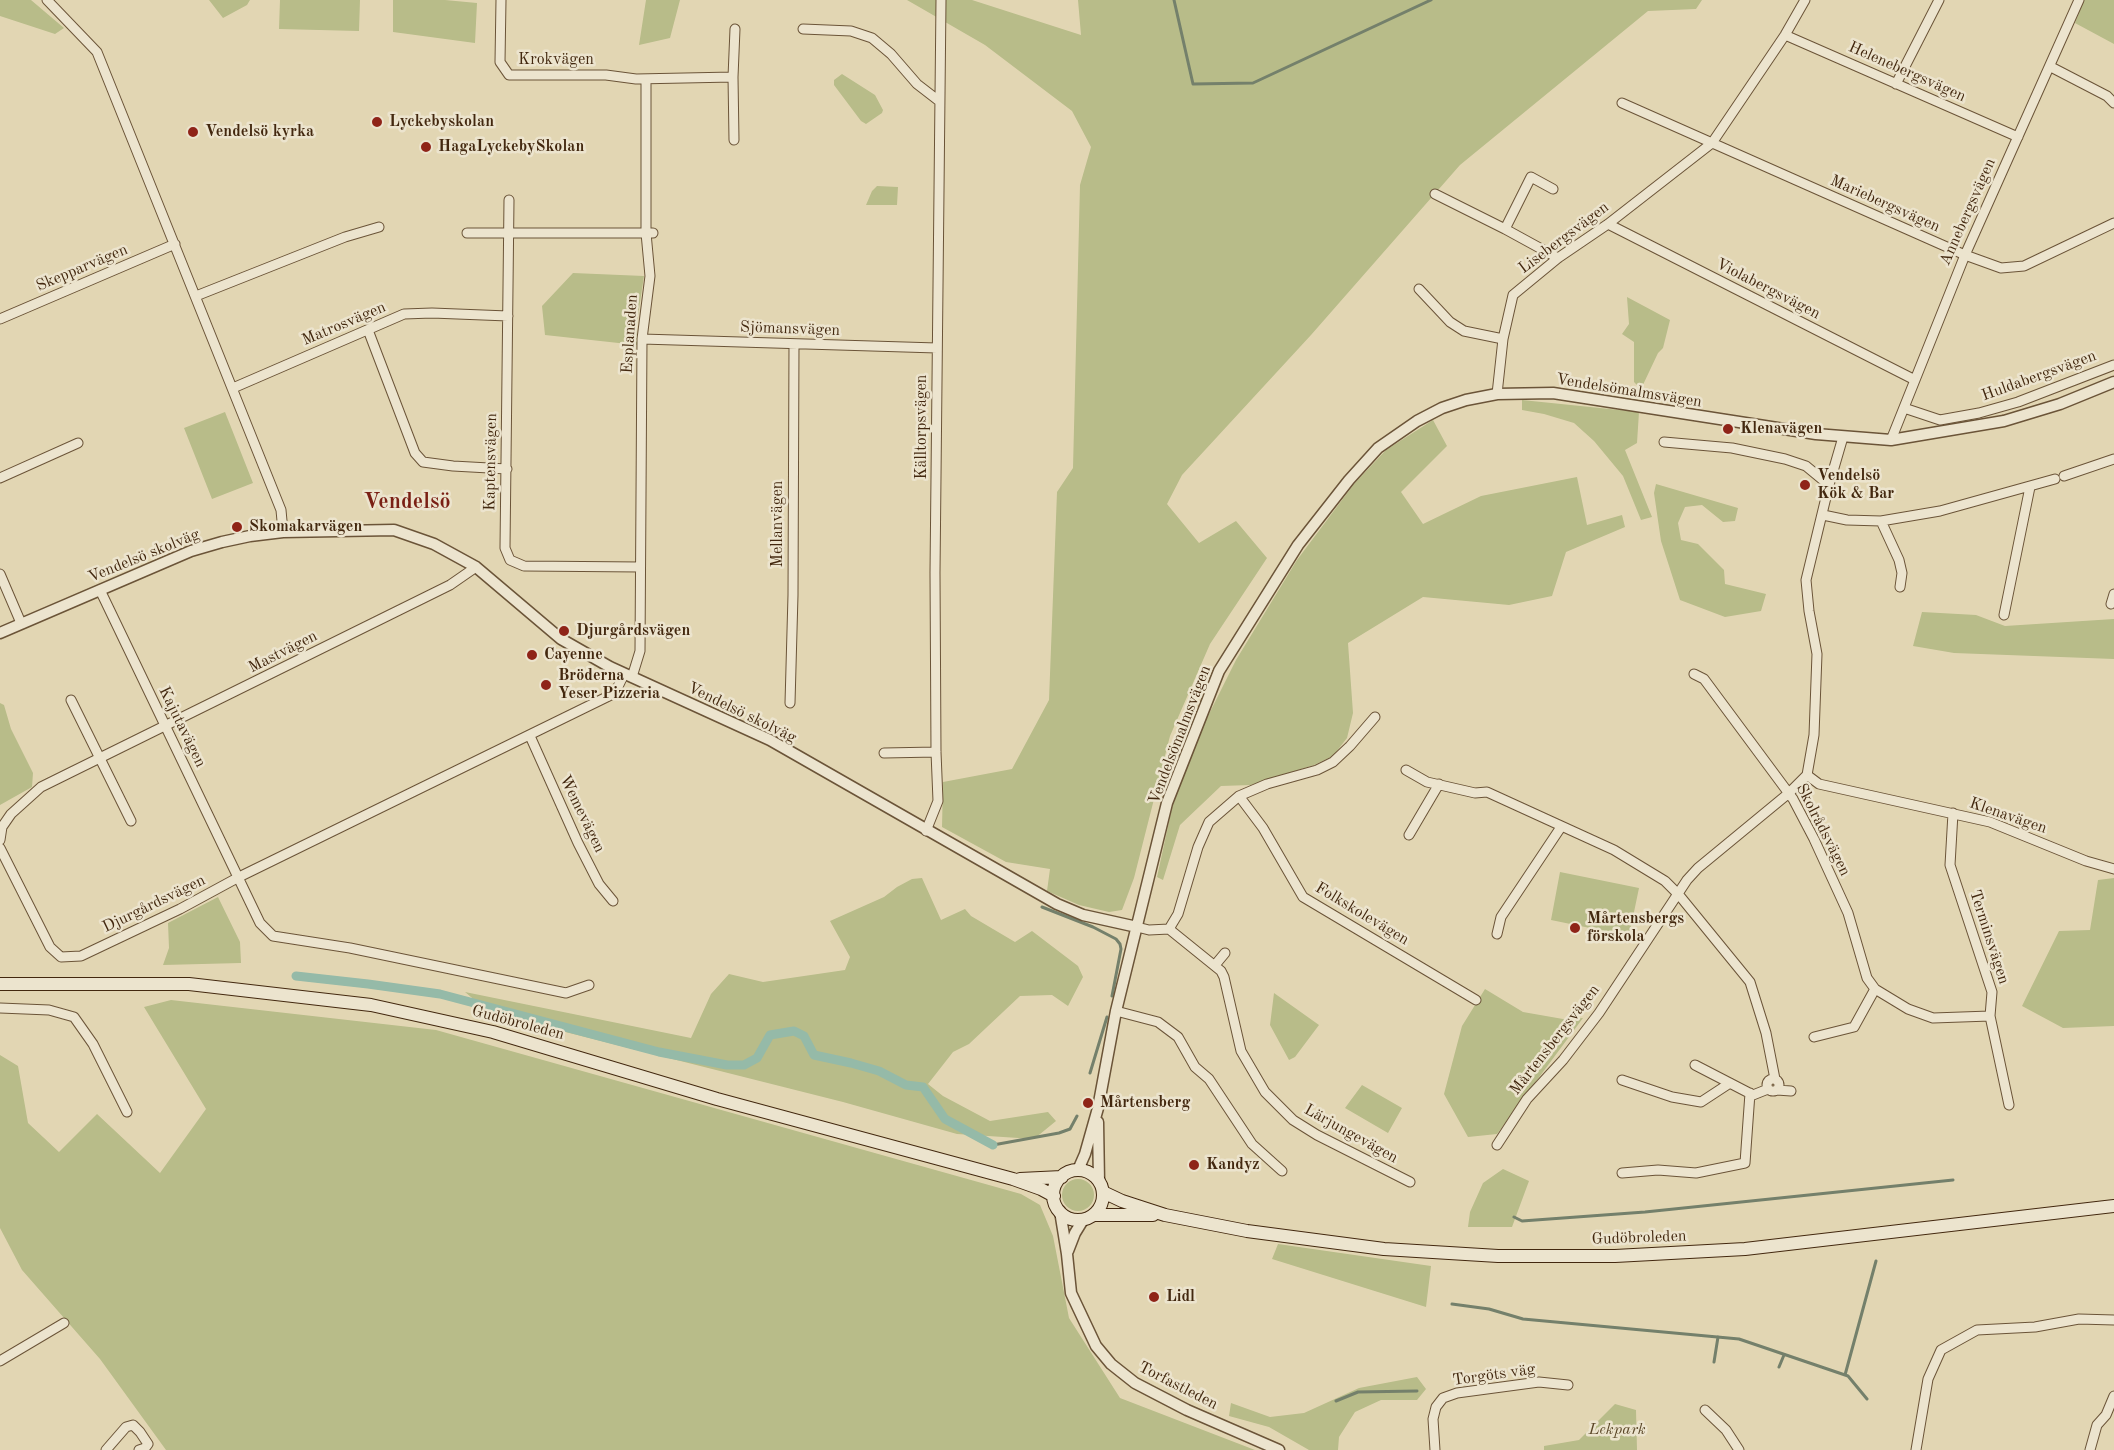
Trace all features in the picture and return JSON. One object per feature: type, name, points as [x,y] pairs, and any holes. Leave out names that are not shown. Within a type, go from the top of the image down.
[{"type":"main road","name":"Gudöbroleden","points":[[0,984],[189,984],[371,1005],[493,1032],[717,1099],[1013,1179],[1054,1196]]},
{"type":"main road","points":[[1078,1170],[1093,1175],[1101,1187],[1100,1208],[1088,1217],[1066,1216],[1060,1211],[1054,1196],[1054,1189],[1062,1177],[1078,1170]]},
{"type":"main road","name":"Gudöbroleden","points":[[1013,1179],[1062,1177]]},
{"type":"main road","name":"Gudöbroleden","points":[[1101,1187],[1122,1202],[1165,1215],[1257,1233],[1384,1249],[1498,1256],[1615,1256],[1782,1245],[2114,1206]]},
{"type":"main road","name":"Gudöbroleden","points":[[1088,1217],[1165,1215]]},
{"type":"street","points":[[47,0],[97,52],[281,510],[283,532]]},
{"type":"street","name":"Krokvägen","points":[[501,0],[500,62],[509,75],[606,75],[646,79]]},
{"type":"street","name":"Källtorpsvägen","points":[[926,831],[938,801],[936,752],[937,348],[941,0]]},
{"type":"street","name":"Lisebergsvägen","points":[[1497,394],[1503,339],[1513,295],[1558,258],[1608,224],[1712,143],[1785,35],[1805,0]]},
{"type":"street","points":[[1896,84],[1939,0]]},
{"type":"street","name":"Annebergsvägen","points":[[1891,440],[1965,255],[2079,0]]},
{"type":"street","points":[[734,140],[735,29]]},
{"type":"street","points":[[803,29],[851,31],[872,38],[891,54],[917,84],[939,101]]},
{"type":"street","name":"Helenebergsvägen","points":[[1785,35],[2018,137]]},
{"type":"street","points":[[2050,67],[2108,96],[2114,103]]},
{"type":"street","points":[[646,79],[733,78]]},
{"type":"street","name":"Esplanaden","points":[[628,676],[640,651],[642,339],[650,276],[646,79]]},
{"type":"street","points":[[1622,103],[1712,143]]},
{"type":"street","name":"Mariebergsvägen","points":[[1712,143],[1965,255],[2001,268],[2024,266],[2114,223]]},
{"type":"street","points":[[1505,229],[1531,177],[1552,189]]},
{"type":"street","points":[[1435,194],[1558,258]]},
{"type":"street","name":"Kaptensvägen","points":[[509,200],[505,548],[510,560],[524,566],[640,567]]},
{"type":"street","name":"Violabergsvägen","points":[[1608,224],[1915,380]]},
{"type":"street","points":[[196,296],[345,237],[379,227]]},
{"type":"street","points":[[466,233],[649,232]]},
{"type":"street","name":"Skepparvägen","points":[[0,319],[175,244]]},
{"type":"street","points":[[1419,289],[1450,322],[1464,331],[1503,339]]},
{"type":"street","name":"Matrosvägen","points":[[233,388],[404,315],[432,313],[508,316]]},
{"type":"street","points":[[368,330],[415,453],[423,462],[507,469]]},
{"type":"street","name":"Sjömansvägen","points":[[642,339],[937,348]]},
{"type":"street","name":"Mellanvägen","points":[[790,703],[794,344]]},
{"type":"street","name":"Huldabergsvägen","points":[[1904,408],[1940,420],[1979,413],[2018,402],[2114,365]]},
{"type":"street","name":"Vendelsömalmsvägen","points":[[1078,1170],[1098,1108],[1116,1011],[1167,803],[1219,671],[1298,545],[1348,480],[1378,448],[1417,421],[1442,408],[1466,400],[1497,394],[1553,393],[1843,437],[1891,440],[2004,421],[2060,404],[2114,381]]},
{"type":"street","points":[[1807,775],[1814,735],[1817,654],[1806,580],[1823,515],[1828,485],[1843,437]]},
{"type":"street","points":[[1664,442],[1732,448],[1785,459],[1806,466],[1828,485]]},
{"type":"street","points":[[0,478],[78,443]]},
{"type":"street","points":[[1823,515],[1847,520],[1881,521],[1940,511],[2030,487],[2114,459]]},
{"type":"street","points":[[2004,615],[2030,487]]},
{"type":"street","points":[[1881,521],[1899,560],[1902,573],[1900,587]]},
{"type":"street","name":"Vendelsö skolväg","points":[[0,633],[101,594],[191,551],[250,536],[283,532],[394,530],[434,544],[476,567],[561,639],[628,676],[770,740],[1057,904],[1083,915],[1137,927]]},
{"type":"street","name":"Mastvägen","points":[[0,840],[2,827],[11,814],[41,787],[450,585],[476,567]]},
{"type":"street","points":[[0,574],[21,623]]},
{"type":"street","name":"Kajutavägen","points":[[101,594],[239,877]]},
{"type":"street","points":[[2111,604],[2114,594]]},
{"type":"street","name":"Skolrådsvägen","points":[[1694,674],[1704,679],[1789,793],[1814,839],[1848,913],[1867,978],[1875,989]]},
{"type":"street","name":"Djurgårdsvägen","points":[[0,848],[50,947],[61,957],[81,956],[615,693],[628,676]]},
{"type":"street","points":[[70,699],[131,821]]},
{"type":"street","points":[[1137,927],[1149,930],[1169,929],[1178,914],[1198,847],[1209,822],[1239,796],[1267,784],[1317,770],[1333,762],[1350,747],[1375,717]]},
{"type":"street","name":"Wemevägen","points":[[530,736],[598,884],[613,901]]},
{"type":"street","points":[[884,753],[936,752]]},
{"type":"street","points":[[1406,771],[1426,782],[1475,793],[1486,792],[1614,850],[1665,881],[1750,982],[1766,1033],[1775,1079],[1779,1084],[1772,1090]]},
{"type":"street","name":"Mårtensbergsvägen","points":[[1497,1145],[1527,1099],[1563,1060],[1599,1012],[1698,868],[1789,793],[1807,775]]},
{"type":"street","name":"Klenavägen","points":[[1807,775],[1818,784],[1990,822],[2086,861],[2114,869]]},
{"type":"street","points":[[1409,835],[1439,784]]},
{"type":"street","name":"Folkskolevägen","points":[[1239,796],[1263,828],[1303,897],[1476,1000]]},
{"type":"street","name":"Terminsvägen","points":[[1953,813],[1950,865],[1992,992],[1990,1016],[2009,1105]]},
{"type":"street","points":[[1497,934],[1501,917],[1561,827]]},
{"type":"street","points":[[2114,869],[2114,874]]},
{"type":"street","points":[[239,877],[260,923],[273,936],[350,948],[566,993],[589,985]]},
{"type":"street","name":"Lärjungevägen","points":[[1169,929],[1215,965],[1224,977],[1240,1051],[1265,1092],[1293,1120],[1317,1135],[1410,1182]]},
{"type":"street","points":[[1215,965],[1225,953]]},
{"type":"street","points":[[1814,1037],[1854,1027],[1875,989],[1908,1008],[1933,1018],[1990,1016]]},
{"type":"street","points":[[0,1008],[49,1010],[74,1017],[93,1044],[127,1113]]},
{"type":"street","points":[[1116,1011],[1158,1022],[1179,1037],[1196,1067],[1209,1079],[1252,1144],[1282,1171]]},
{"type":"street","points":[[1695,1065],[1753,1095],[1772,1090],[1791,1091]]},
{"type":"street","points":[[1209,1079],[1221,1075]]},
{"type":"street","points":[[1622,1080],[1672,1097],[1701,1102],[1730,1083]]},
{"type":"street","points":[[1622,1173],[1658,1170],[1696,1173],[1744,1164],[1750,1093]]},
{"type":"street","name":"Vendelsömalmsvägen","points":[[1098,1108],[1101,1187]]},
{"type":"street","name":"Torfastleden","points":[[1060,1211],[1071,1293],[1096,1346],[1111,1364],[1135,1383],[1187,1410],[1279,1450]]},
{"type":"street","name":"Torfastleden","points":[[1067,1254],[1075,1233],[1088,1217]]},
{"type":"street","points":[[1916,1450],[1928,1379],[1941,1350],[1977,1330],[2035,1327],[2079,1319],[2114,1320]]},
{"type":"street","points":[[0,1361],[64,1323]]},
{"type":"street","name":"Torgöts väg","points":[[1435,1450],[1433,1419],[1436,1407],[1443,1398],[1457,1393],[1539,1382],[1568,1385]]},
{"type":"street","points":[[2090,1450],[2097,1425],[2106,1415],[2114,1396]]},
{"type":"street","points":[[1705,1410],[1726,1430],[1739,1450]]},
{"type":"street","points":[[106,1450],[126,1428],[133,1425],[148,1444],[139,1450]]},
{"type":"green space","points":[[0,0],[31,0],[64,28],[55,34],[0,16]]},
{"type":"green space","points":[[209,0],[250,0],[247,5],[223,18]]},
{"type":"green space","points":[[280,0],[360,0],[359,31],[279,29]]},
{"type":"green space","points":[[393,0],[445,0],[477,3],[475,43],[393,32]]},
{"type":"green space","points":[[646,0],[680,0],[670,38],[639,45]]},
{"type":"green space","points":[[907,0],[972,0],[1081,35],[1078,0],[1702,0],[1696,9],[1648,11],[1460,165],[1311,335],[1182,475],[1167,504],[1199,543],[1236,521],[1267,558],[1210,644],[1170,736],[1134,878],[1122,910],[1109,912],[1079,905],[1047,891],[1050,869],[1006,862],[942,827],[943,782],[1012,769],[1049,700],[1057,492],[1073,468],[1080,185],[1091,147],[1072,111],[985,45]]},
{"type":"green space","points":[[2084,0],[2114,0],[2114,44],[2075,23]]},
{"type":"green space","points":[[842,74],[875,95],[883,110],[882,113],[866,124],[861,121],[834,85],[834,80]]},
{"type":"green space","points":[[877,186],[898,187],[897,205],[866,205],[872,191]]},
{"type":"green space","points":[[573,273],[644,276],[637,322],[637,345],[545,335],[542,306]]},
{"type":"green space","points":[[1627,297],[1670,320],[1663,348],[1658,353],[1641,389],[1634,382],[1634,342],[1622,334],[1629,324]]},
{"type":"green space","points":[[1522,400],[1639,412],[1637,443],[1625,450],[1652,517],[1641,520],[1623,476],[1594,441],[1574,423],[1522,410]]},
{"type":"green space","points":[[225,412],[253,483],[212,499],[184,428]]},
{"type":"green space","points":[[1433,420],[1447,446],[1401,492],[1423,524],[1481,496],[1577,477],[1587,525],[1622,515],[1625,527],[1566,552],[1552,596],[1509,605],[1423,597],[1348,643],[1353,713],[1347,738],[1333,756],[1314,765],[1251,785],[1221,786],[1180,825],[1163,880],[1157,877],[1172,808],[1196,740],[1236,660],[1297,560],[1354,484],[1386,450]]},
{"type":"green space","points":[[1656,484],[1738,508],[1735,521],[1723,522],[1702,505],[1685,507],[1678,523],[1681,540],[1698,544],[1724,570],[1725,584],[1766,594],[1761,611],[1725,617],[1680,600],[1661,541],[1654,493]]},
{"type":"green space","points":[[1922,612],[1976,615],[2005,626],[2114,619],[2114,659],[1954,653],[1913,646]]},
{"type":"green space","points":[[0,703],[4,705],[11,729],[33,773],[32,787],[0,805]]},
{"type":"green space","points":[[1560,872],[1639,888],[1629,936],[1551,920]]},
{"type":"green space","points":[[922,878],[941,920],[965,909],[971,916],[1015,942],[1032,931],[1078,966],[1083,977],[1068,1006],[1052,995],[1020,996],[969,1044],[953,1052],[928,1084],[943,1096],[990,1121],[1048,1112],[1056,1121],[1034,1139],[957,1134],[843,1102],[490,1013],[465,992],[691,1038],[711,994],[729,974],[763,982],[845,970],[850,957],[830,921],[884,897],[912,879]]},
{"type":"green space","points":[[2114,878],[2114,1026],[2063,1028],[2022,1006],[2059,931],[2090,930],[2098,880]]},
{"type":"green space","points":[[218,897],[240,942],[241,963],[163,965],[169,948],[168,923]]},
{"type":"green space","points":[[1485,989],[1523,1012],[1563,1019],[1583,1018],[1497,1134],[1468,1137],[1444,1094],[1462,1026]]},
{"type":"green space","points":[[1274,993],[1319,1025],[1295,1057],[1289,1060],[1270,1025]]},
{"type":"green space","points":[[171,1000],[436,1030],[1021,1194],[1040,1205],[1053,1236],[1069,1318],[1120,1398],[1255,1450],[166,1450],[100,1359],[22,1270],[0,1228],[0,1055],[18,1066],[28,1123],[59,1152],[97,1114],[160,1173],[206,1109],[144,1007]]},
{"type":"green space","points":[[1362,1085],[1402,1108],[1388,1133],[1345,1108]]},
{"type":"green space","points":[[1503,1169],[1529,1181],[1512,1227],[1468,1227],[1470,1212],[1483,1183]]},
{"type":"green space","points":[[1078,1179],[1089,1184],[1094,1195],[1089,1206],[1078,1211],[1067,1206],[1062,1195],[1067,1184]]},
{"type":"green space","points":[[1278,1244],[1431,1266],[1426,1307],[1272,1259]]},
{"type":"green space","points":[[1417,1377],[1426,1389],[1417,1400],[1381,1400],[1355,1412],[1339,1437],[1338,1450],[1309,1450],[1269,1427],[1229,1416],[1231,1403],[1270,1417],[1304,1413],[1359,1388]]},
{"type":"green space","name":"Lekpark","points":[[1615,1404],[1636,1410],[1637,1450],[1544,1450],[1544,1446],[1579,1440]]},
{"type":"waterway","points":[[1174,0],[1193,84],[1253,83],[1431,0]]},
{"type":"waterway","points":[[1042,907],[1093,927],[1116,939],[1120,944],[1112,996]]},
{"type":"waterway","points":[[296,976],[440,994],[659,1052],[727,1065],[744,1065],[757,1058],[770,1035],[794,1031],[804,1036],[814,1055],[879,1071],[906,1085],[923,1087],[945,1119],[993,1145]]},
{"type":"waterway","points":[[1090,1073],[1107,1017]]},
{"type":"waterway","points":[[993,1145],[1059,1133],[1070,1129],[1077,1116]]},
{"type":"waterway","points":[[1514,1217],[1522,1221],[1645,1212],[1953,1180]]},
{"type":"waterway","points":[[1845,1375],[1876,1261]]},
{"type":"waterway","points":[[1452,1304],[1489,1309],[1523,1319],[1739,1339],[1848,1376],[1867,1399]]},
{"type":"waterway","points":[[1714,1362],[1718,1337]]},
{"type":"waterway","points":[[1779,1367],[1784,1355]]},
{"type":"waterway","points":[[1336,1401],[1358,1392],[1417,1391]]},
{"type":"place","name":"Lyckebyskolan","points":[[377,122]]},
{"type":"place","name":"Vendelsö kyrka","points":[[193,132]]},
{"type":"place","name":"HagaLyckebySkolan","points":[[426,147]]},
{"type":"place","name":"Klenavägen","points":[[1728,429]]},
{"type":"place","name":"Vendelsö Kök & Bar","points":[[1805,485]]},
{"type":"place","name":"Skomakarvägen","points":[[237,527]]},
{"type":"place","name":"Djurgårdsvägen","points":[[564,631]]},
{"type":"place","name":"Cayenne","points":[[532,655]]},
{"type":"place","name":"Bröderna Yeser Pizzeria","points":[[546,685]]},
{"type":"place","name":"Mårtensbergs förskola","points":[[1575,928]]},
{"type":"place","name":"Mårtensberg","points":[[1088,1103]]},
{"type":"place","name":"Kandyz","points":[[1194,1165]]},
{"type":"place","name":"Lidl","points":[[1154,1297]]},
{"type":"district","name":"Vendelsö","points":[[407,502]]}]
